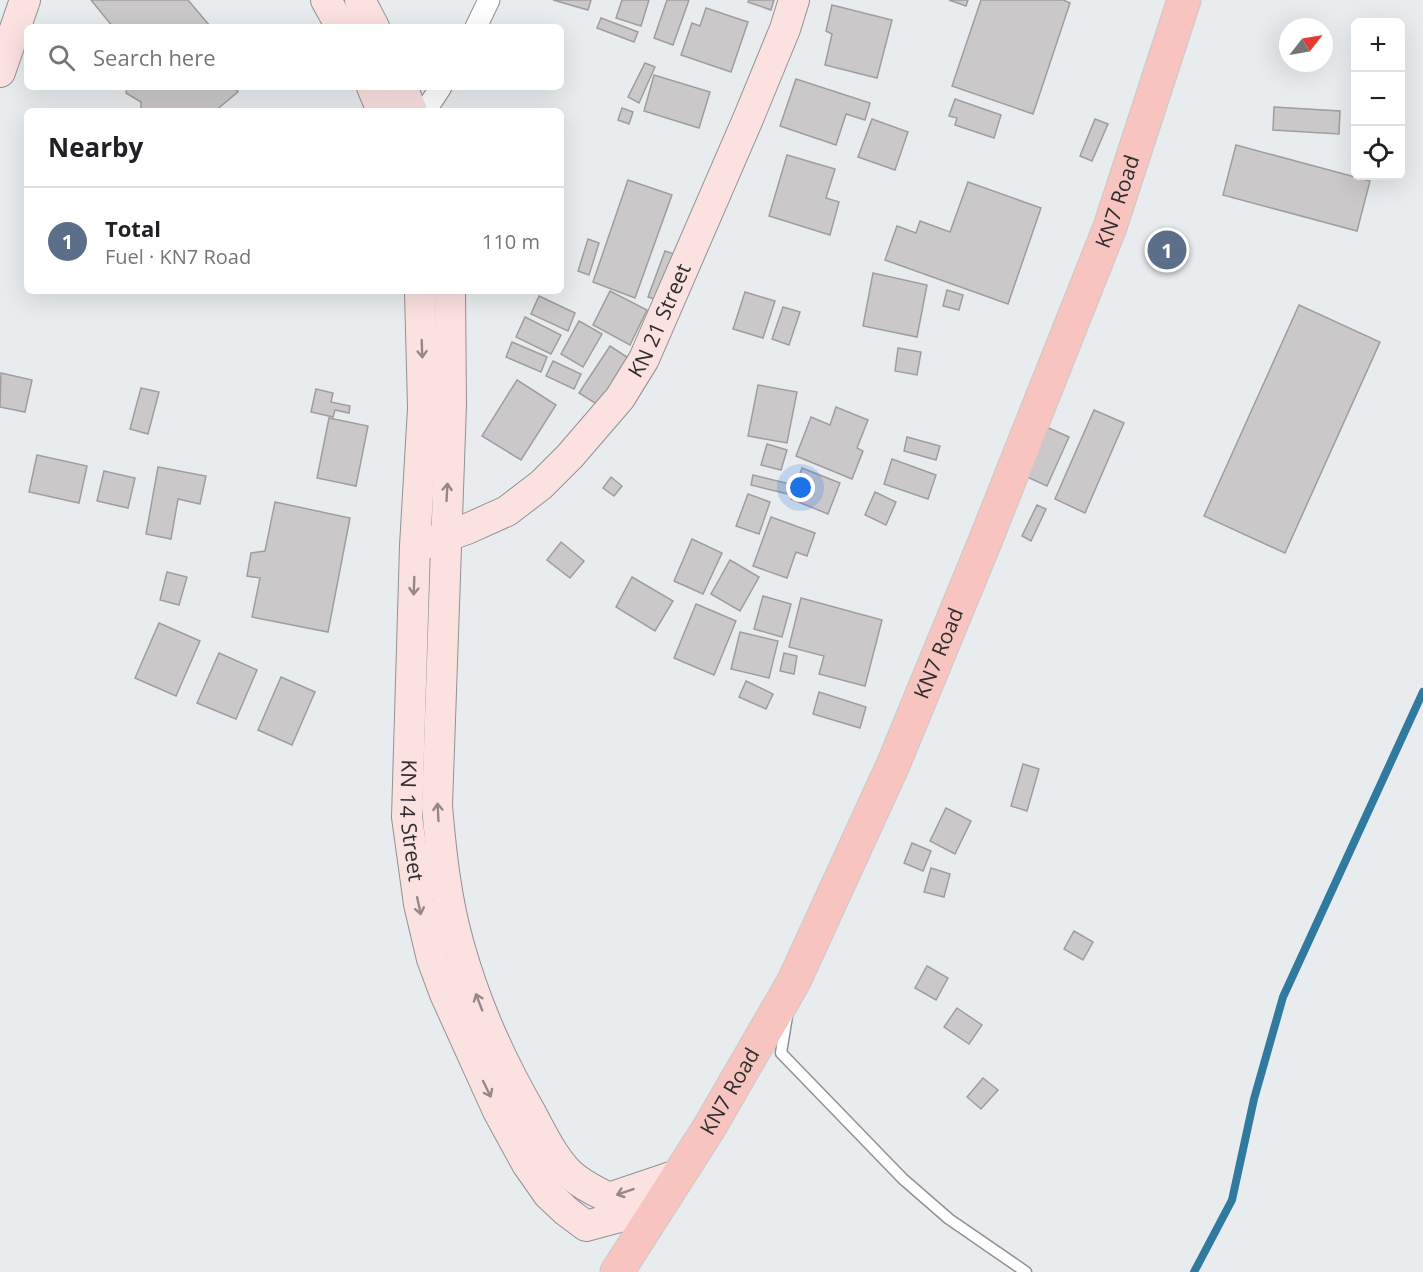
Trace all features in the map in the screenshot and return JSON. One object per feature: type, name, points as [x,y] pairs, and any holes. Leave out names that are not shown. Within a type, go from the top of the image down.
[{"type":"main road","name":"KN7 Road","points":[[617,1272],[709,1128],[794,981],[893,765],[1110,227],[1184,0]]},
{"type":"street","points":[[0,72],[25,0]]},
{"type":"street","points":[[326,0],[339,24]]},
{"type":"street","points":[[360,0],[372,24]]},
{"type":"street","points":[[477,24],[489,0]]},
{"type":"street","name":"KN 21 Street","points":[[415,546],[467,530],[507,511],[541,485],[570,456],[620,398],[648,350],[748,119],[785,29],[794,0]]},
{"type":"street","points":[[373,90],[381,108]]},
{"type":"street","points":[[403,90],[411,108]]},
{"type":"street","points":[[426,108],[439,90]]},
{"type":"street","name":"KN 14 Street","points":[[420,294],[423,408],[415,546],[407,817],[418,904],[432,959],[445,994],[498,1111],[527,1164],[548,1194],[586,1226],[660,1206]]},
{"type":"street","name":"KN 14 Street","points":[[450,294],[451,404],[437,806],[447,890],[459,944],[484,1015],[519,1093],[548,1144],[567,1171],[588,1187],[609,1198],[680,1174]]},
{"type":"lane","points":[[794,981],[781,1053],[903,1179],[950,1219],[1026,1272]]},
{"type":"building","points":[[91,0],[188,0],[208,24],[111,24]]},
{"type":"building","points":[[553,0],[591,0],[588,10]]},
{"type":"building","points":[[622,0],[649,0],[641,26],[616,18]]},
{"type":"building","points":[[667,0],[689,0],[673,45],[654,38]]},
{"type":"building","points":[[749,0],[774,0],[771,10],[748,2]]},
{"type":"building","points":[[949,0],[968,0],[966,6]]},
{"type":"building","points":[[981,0],[1063,0],[1070,3],[1033,114],[952,86]]},
{"type":"building","points":[[832,5],[892,20],[877,78],[825,65],[832,34],[826,31]]},
{"type":"building","points":[[706,8],[748,22],[731,72],[681,55],[692,23],[700,26]]},
{"type":"building","points":[[601,18],[638,32],[634,42],[597,28]]},
{"type":"building","points":[[645,63],[655,67],[639,103],[628,97]]},
{"type":"building","points":[[654,75],[710,92],[699,128],[644,111]]},
{"type":"building","points":[[796,79],[870,103],[865,120],[846,114],[836,145],[780,126]]},
{"type":"building","points":[[126,90],[236,90],[238,92],[219,108],[141,108],[141,102],[126,93]]},
{"type":"building","points":[[955,99],[1001,115],[994,138],[955,125],[957,118],[949,116]]},
{"type":"building","points":[[1274,107],[1340,111],[1339,134],[1273,130]]},
{"type":"building","points":[[622,108],[633,112],[629,124],[618,120]]},
{"type":"building","points":[[872,119],[908,132],[895,170],[858,157]]},
{"type":"building","points":[[1095,119],[1108,124],[1092,161],[1080,156]]},
{"type":"building","points":[[1236,145],[1351,176],[1351,180],[1370,181],[1357,231],[1223,195]]},
{"type":"building","points":[[787,155],[835,169],[826,198],[839,202],[830,235],[769,216]]},
{"type":"building","points":[[628,180],[672,195],[635,298],[593,282]]},
{"type":"building","points":[[968,182],[1041,208],[1008,304],[885,260],[897,226],[916,233],[920,221],[950,232]]},
{"type":"building","points":[[588,239],[599,243],[589,275],[578,271]]},
{"type":"building","points":[[665,251],[680,256],[663,302],[648,297]]},
{"type":"building","points":[[873,273],[927,285],[917,337],[863,326]]},
{"type":"building","points":[[947,290],[963,295],[959,310],[943,306]]},
{"type":"building","points":[[610,291],[647,310],[630,345],[593,325]]},
{"type":"building","points":[[745,292],[775,301],[763,338],[733,329]]},
{"type":"building","points":[[539,296],[575,313],[568,331],[531,314]]},
{"type":"building","points":[[1299,305],[1380,342],[1285,553],[1204,516]]},
{"type":"building","points":[[783,307],[800,312],[789,345],[772,339]]},
{"type":"building","points":[[525,317],[561,335],[551,354],[516,337]]},
{"type":"building","points":[[579,321],[602,334],[583,367],[561,354]]},
{"type":"building","points":[[512,342],[547,357],[541,372],[506,357]]},
{"type":"building","points":[[610,346],[633,361],[603,408],[579,393]]},
{"type":"building","points":[[898,348],[921,352],[917,375],[895,371]]},
{"type":"building","points":[[553,361],[581,374],[574,389],[546,376]]},
{"type":"building","points":[[1,373],[32,380],[25,412],[0,407]]},
{"type":"building","points":[[517,380],[556,405],[521,460],[482,436]]},
{"type":"building","points":[[758,385],[797,392],[787,443],[748,436]]},
{"type":"building","points":[[141,388],[159,392],[148,434],[130,429]]},
{"type":"building","points":[[316,389],[333,393],[331,402],[350,406],[349,413],[335,410],[333,417],[311,412]]},
{"type":"building","points":[[836,407],[868,420],[857,448],[863,451],[852,479],[796,456],[811,417],[830,425]]},
{"type":"building","points":[[1094,410],[1124,423],[1085,513],[1055,499]]},
{"type":"building","points":[[329,418],[368,426],[356,486],[317,478]]},
{"type":"building","points":[[1035,422],[1069,437],[1047,486],[1014,471]]},
{"type":"building","points":[[907,437],[940,446],[936,460],[904,451]]},
{"type":"building","points":[[767,444],[787,450],[781,470],[761,465]]},
{"type":"building","points":[[37,455],[87,466],[79,503],[29,492]]},
{"type":"building","points":[[892,459],[936,475],[928,499],[884,484]]},
{"type":"building","points":[[158,467],[206,476],[200,504],[178,499],[171,539],[146,534]]},
{"type":"building","points":[[802,468],[840,483],[828,514],[791,499]]},
{"type":"building","points":[[104,471],[135,478],[128,508],[97,501]]},
{"type":"building","points":[[753,475],[790,484],[788,494],[751,485]]},
{"type":"building","points":[[611,477],[622,486],[614,496],[603,488]]},
{"type":"building","points":[[875,492],[896,502],[886,525],[865,515]]},
{"type":"building","points":[[748,494],[770,502],[759,534],[736,526]]},
{"type":"building","points":[[275,502],[350,518],[328,632],[252,617],[260,578],[247,576],[251,553],[265,551]]},
{"type":"building","points":[[1037,505],[1046,509],[1031,541],[1022,536]]},
{"type":"building","points":[[771,517],[815,533],[807,556],[796,552],[787,578],[753,566]]},
{"type":"building","points":[[692,539],[722,553],[703,594],[674,581]]},
{"type":"building","points":[[561,542],[584,561],[570,578],[547,560]]},
{"type":"building","points":[[730,560],[759,577],[740,611],[711,594]]},
{"type":"building","points":[[167,572],[187,577],[179,605],[160,600]]},
{"type":"building","points":[[632,577],[673,601],[655,631],[616,607]]},
{"type":"building","points":[[763,596],[791,604],[782,637],[754,629]]},
{"type":"building","points":[[801,598],[882,620],[865,686],[819,674],[824,656],[789,647]]},
{"type":"building","points":[[696,604],[736,621],[714,675],[674,658]]},
{"type":"building","points":[[159,623],[200,641],[176,696],[135,678]]},
{"type":"building","points":[[740,632],[778,641],[769,678],[731,669]]},
{"type":"building","points":[[219,653],[257,670],[236,719],[197,703]]},
{"type":"building","points":[[784,653],[797,656],[794,674],[780,671]]},
{"type":"building","points":[[281,677],[315,692],[292,745],[258,730]]},
{"type":"building","points":[[746,681],[773,694],[766,709],[739,697]]},
{"type":"building","points":[[819,692],[866,707],[860,728],[813,714]]},
{"type":"building","points":[[1023,764],[1039,769],[1027,811],[1011,806]]},
{"type":"building","points":[[946,808],[971,821],[955,854],[930,841]]},
{"type":"building","points":[[912,843],[931,851],[923,871],[904,863]]},
{"type":"building","points":[[931,868],[950,874],[944,897],[924,892]]},
{"type":"building","points":[[1074,931],[1093,942],[1083,960],[1064,949]]},
{"type":"building","points":[[927,966],[948,978],[936,1000],[915,988]]},
{"type":"building","points":[[957,1008],[982,1025],[969,1044],[944,1027]]},
{"type":"building","points":[[983,1078],[998,1090],[981,1109],[967,1097]]},
{"type":"waterway","points":[[1194,1272],[1232,1200],[1254,1099],[1283,997],[1423,692]]},
{"type":"place","name":"Total","points":[[1167,250]]}]
